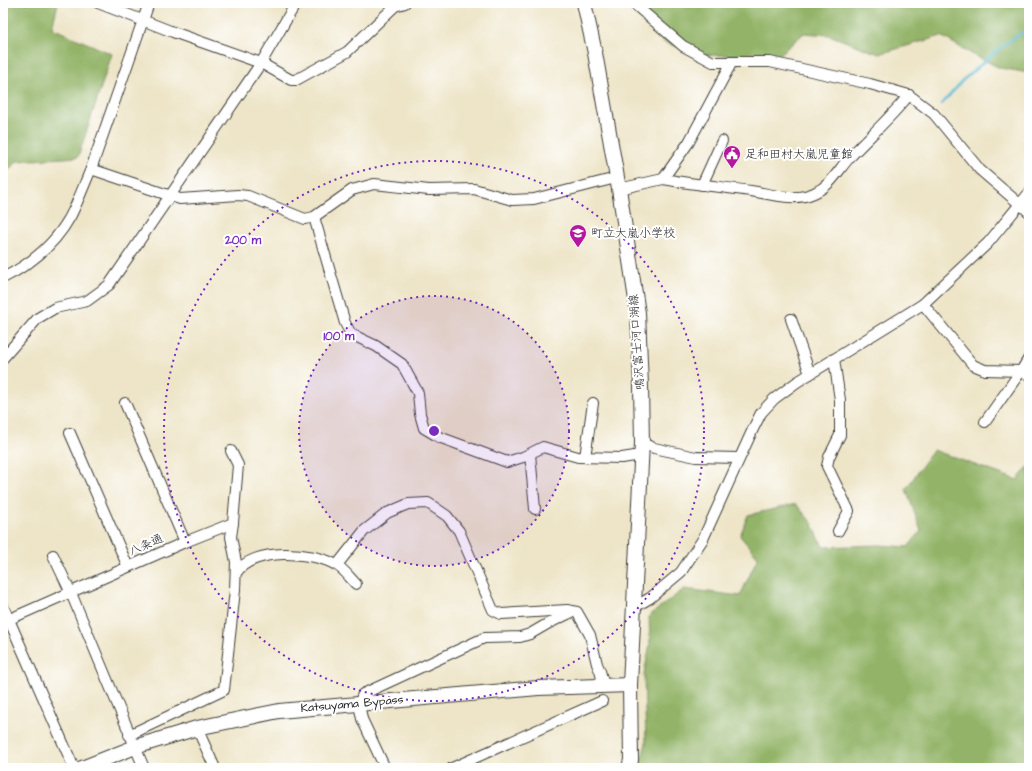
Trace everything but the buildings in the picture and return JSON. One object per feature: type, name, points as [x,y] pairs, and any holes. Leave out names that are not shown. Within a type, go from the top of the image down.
[{"type":"main road","name":"鳴沢富士河口湖線","points":[[584,3],[595,53],[638,313],[642,449],[633,608],[630,685],[631,760],[629,768]]},
{"type":"main road","name":"Katsuyama Bypass","points":[[82,768],[132,741],[279,711],[538,688],[630,685]]},
{"type":"street","points":[[98,3],[261,63],[291,80],[296,80],[347,52],[396,6],[405,3]]},
{"type":"street","points":[[3,278],[38,256],[53,241],[70,218],[91,169],[150,3]]},
{"type":"street","points":[[3,358],[38,318],[55,308],[87,301],[108,285],[261,63],[296,3]]},
{"type":"street","points":[[633,3],[683,46],[714,62],[770,62],[870,84],[909,95],[934,114],[980,170],[1029,212]]},
{"type":"street","points":[[663,179],[689,142],[732,62]]},
{"type":"street","points":[[91,169],[180,199],[243,196],[305,218],[314,217],[352,190],[374,184],[429,190],[474,189],[512,200],[534,199],[617,183],[663,179],[756,192],[777,197],[797,197],[814,194],[831,183],[849,158],[895,112],[909,95]]},
{"type":"street","points":[[702,185],[722,141]]},
{"type":"street","points":[[633,608],[650,598],[681,572],[703,539],[752,429],[774,399],[810,374],[923,304],[988,243],[1029,193]]},
{"type":"street","points":[[314,217],[345,323],[351,334],[376,346],[402,364],[418,393],[420,414],[424,428],[439,437],[508,462],[543,448],[585,457],[622,458],[642,449],[654,448],[696,457],[738,458]]},
{"type":"street","points":[[923,304],[974,365],[985,370],[1025,373]]},
{"type":"street","points":[[791,319],[810,374]]},
{"type":"street","points":[[985,422],[1025,373],[1029,358]]},
{"type":"street","points":[[834,359],[840,400],[840,435],[829,457],[827,466],[849,511],[838,531]]},
{"type":"street","points":[[125,403],[185,542]]},
{"type":"street","points":[[585,457],[593,403]]},
{"type":"street","points":[[70,433],[128,567]]},
{"type":"street","points":[[132,741],[224,690],[236,573],[236,562],[232,537],[238,465],[231,451]]},
{"type":"street","points":[[530,454],[535,509]]},
{"type":"street","points":[[337,565],[364,531],[387,513],[408,504],[428,503],[446,516],[459,531],[493,610],[501,614],[568,610],[577,612],[590,635],[604,686]]},
{"type":"street","name":"八条通","points":[[6,621],[185,542],[233,523]]},
{"type":"street","points":[[53,555],[71,592],[144,768]]},
{"type":"street","points":[[236,573],[239,567],[269,555],[311,555],[337,565],[356,584]]},
{"type":"street","points":[[3,606],[6,621],[74,768]]},
{"type":"street","points":[[385,768],[362,719],[359,704],[363,694],[484,638],[520,637],[530,634],[574,611]]},
{"type":"street","points":[[452,768],[602,701]]},
{"type":"street","points":[[197,728],[215,768]]},
{"type":"green space","points":[[3,3],[58,3],[52,28],[112,54],[78,157],[17,161],[3,176]]},
{"type":"green space","points":[[639,3],[1029,3],[1029,73],[1000,68],[941,36],[879,54],[829,35],[804,33],[778,56],[704,55],[663,42]]},
{"type":"green space","points":[[933,450],[1017,480],[1029,466],[1029,768],[639,768],[646,743],[644,674],[650,644],[649,616],[684,589],[740,596],[758,557],[740,536],[748,515],[796,504],[812,523],[823,547],[878,545],[908,547],[921,531],[906,489]]},
{"type":"waterway","points":[[942,104],[963,80],[1001,47],[1029,28]]},
{"type":"place","name":"足和田村大嵐児童館","points":[[732,169]]},
{"type":"place","name":"町立大嵐小学校","points":[[578,248]]}]
